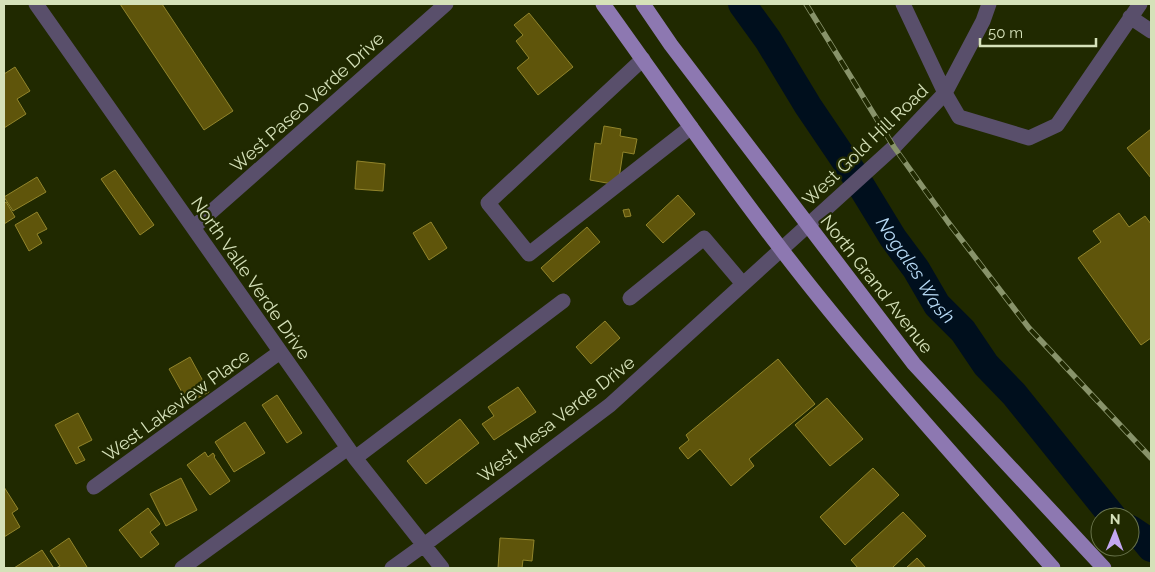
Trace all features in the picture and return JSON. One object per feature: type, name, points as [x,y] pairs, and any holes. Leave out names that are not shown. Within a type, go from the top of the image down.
[{"type":"main road","points":[[603,4],[781,250],[884,375],[1053,568]]},
{"type":"main road","name":"North Grand Avenue","points":[[644,4],[671,45],[914,364],[1104,568]]},
{"type":"street","name":"North Valle Verde Drive","points":[[36,4],[352,453],[442,568]]},
{"type":"street","name":"West Paseo Verde Drive","points":[[194,228],[446,4]]},
{"type":"street","points":[[903,4],[945,93]]},
{"type":"street","points":[[945,93],[990,4]]},
{"type":"street","name":"West Gold Hill Road","points":[[781,250],[894,147],[945,93],[959,117],[1030,138],[1057,125],[1140,4]]},
{"type":"street","points":[[1130,18],[1151,31]]},
{"type":"street","points":[[643,59],[488,203],[529,254],[691,127]]},
{"type":"street","points":[[630,298],[704,238],[743,284]]},
{"type":"street","name":"West Mesa Verde Drive","points":[[392,568],[424,546],[610,405],[781,250]]},
{"type":"street","points":[[182,568],[352,453],[563,301]]},
{"type":"street","name":"West Lakeview Place","points":[[94,487],[280,352]]},
{"type":"building","points":[[120,4],[162,4],[233,111],[204,130]]},
{"type":"building","points":[[529,13],[573,67],[538,95],[517,68],[529,58],[516,41],[523,35],[514,25]]},
{"type":"building","points":[[15,67],[30,91],[17,99],[26,114],[4,128],[4,74]]},
{"type":"building","points":[[604,126],[621,129],[620,136],[637,139],[634,154],[623,152],[618,185],[590,180],[595,143],[601,144]]},
{"type":"building","points":[[1151,129],[1151,178],[1127,148]]},
{"type":"building","points":[[357,161],[385,164],[383,191],[355,189]]},
{"type":"building","points":[[115,170],[154,225],[140,235],[101,179]]},
{"type":"building","points":[[37,177],[46,192],[13,211],[4,197]]},
{"type":"building","points":[[678,195],[695,214],[663,243],[646,225]]},
{"type":"building","points":[[6,202],[15,217],[4,224],[4,203]]},
{"type":"building","points":[[629,209],[631,216],[625,217],[623,210]]},
{"type":"building","points":[[37,212],[47,229],[37,234],[42,243],[29,251],[15,225]]},
{"type":"building","points":[[1119,213],[1129,227],[1145,216],[1151,224],[1151,338],[1141,345],[1078,258],[1101,242],[1093,231]]},
{"type":"building","points":[[431,222],[447,248],[429,260],[413,233]]},
{"type":"building","points":[[587,227],[600,242],[553,282],[541,268]]},
{"type":"building","points":[[605,321],[620,338],[591,364],[576,347]]},
{"type":"building","points":[[190,357],[209,392],[188,403],[169,369]]},
{"type":"building","points":[[778,359],[815,404],[749,459],[754,466],[731,486],[700,449],[688,459],[679,448],[689,440],[686,435]]},
{"type":"building","points":[[518,387],[536,412],[494,440],[482,424],[494,416],[488,407]]},
{"type":"building","points":[[277,395],[302,433],[287,443],[262,405]]},
{"type":"building","points":[[827,398],[863,439],[830,466],[795,425]]},
{"type":"building","points":[[78,413],[92,440],[78,447],[85,460],[76,464],[55,425]]},
{"type":"building","points":[[460,419],[479,443],[426,484],[407,461]]},
{"type":"building","points":[[245,422],[265,453],[234,472],[215,442]]},
{"type":"building","points":[[205,452],[208,457],[213,453],[230,481],[210,495],[187,465]]},
{"type":"building","points":[[873,468],[899,495],[845,545],[820,517]]},
{"type":"building","points":[[181,478],[197,510],[166,526],[150,494]]},
{"type":"building","points":[[4,487],[18,509],[12,513],[20,527],[4,537]]},
{"type":"building","points":[[148,508],[160,524],[150,532],[159,544],[141,558],[119,530]]},
{"type":"building","points":[[903,512],[926,536],[892,568],[858,568],[851,560]]},
{"type":"building","points":[[69,538],[87,567],[56,568],[60,566],[50,551]]},
{"type":"building","points":[[500,538],[534,540],[532,561],[523,560],[522,568],[498,568]]},
{"type":"building","points":[[42,550],[53,567],[14,568]]},
{"type":"building","points":[[917,558],[926,568],[906,568]]},
{"type":"waterway","name":"Nogales Wash","points":[[742,4],[768,40],[808,106],[852,171],[893,238],[916,269],[937,305],[963,331],[986,365],[1014,394],[1105,507]]},
{"type":"waterway","name":"Nogales Wash","points":[[1140,536],[1151,548]]},
{"type":"railway","points":[[806,4],[894,147],[948,222],[1029,328],[1151,458]]}]
